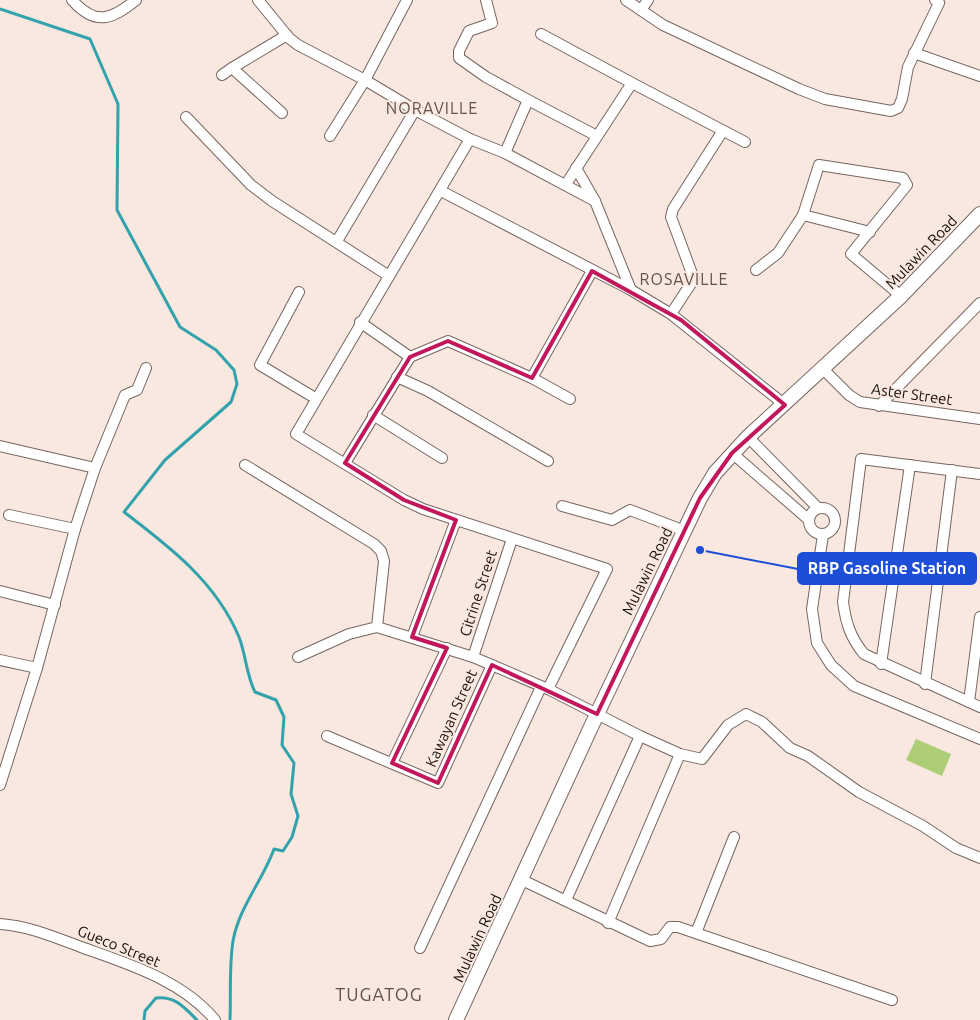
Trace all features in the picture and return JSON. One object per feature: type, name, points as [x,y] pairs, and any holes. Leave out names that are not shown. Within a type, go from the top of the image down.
[{"type":"main road","name":"Mulawin Road","points":[[456,1020],[597,714],[700,498],[716,473],[748,437],[900,296],[980,214]]},
{"type":"street","points":[[72,0],[93,16],[106,18],[117,15],[136,0]]},
{"type":"street","points":[[258,0],[287,35],[298,45],[365,80],[414,110],[470,139],[505,152],[566,184],[595,202]]},
{"type":"street","points":[[330,136],[365,80],[407,0]]},
{"type":"street","points":[[486,0],[492,23],[469,31],[459,51],[459,58],[486,77],[596,136]]},
{"type":"street","points":[[626,0],[663,25],[799,89],[825,99],[891,111],[898,108],[902,99],[906,72],[939,2],[935,0]]},
{"type":"street","points":[[641,10],[648,0]]},
{"type":"street","points":[[541,34],[664,98],[722,132],[745,142]]},
{"type":"street","points":[[222,74],[287,35]]},
{"type":"street","points":[[914,53],[980,76]]},
{"type":"street","points":[[232,68],[282,113]]},
{"type":"street","points":[[566,184],[632,83]]},
{"type":"street","points":[[505,152],[528,100]]},
{"type":"street","points":[[337,241],[414,110]]},
{"type":"street","points":[[186,117],[251,184],[272,200],[390,276]]},
{"type":"street","points":[[671,314],[694,278],[671,217],[673,209],[722,132]]},
{"type":"street","points":[[420,948],[544,688],[607,568],[512,539],[404,500],[296,434],[315,398],[441,191],[470,139]]},
{"type":"street","points":[[756,270],[778,253],[803,216],[819,165],[903,178],[907,185],[851,254],[900,296]]},
{"type":"street","points":[[576,168],[595,202],[631,290]]},
{"type":"street","points":[[441,191],[631,290],[671,314],[784,405]]},
{"type":"street","points":[[803,216],[870,232]]},
{"type":"street","points":[[532,378],[592,271]]},
{"type":"street","points":[[300,292],[260,365],[315,398]]},
{"type":"street","points":[[879,406],[980,303]]},
{"type":"street","points":[[360,322],[410,357]]},
{"type":"street","points":[[345,464],[373,415],[410,357],[448,341],[532,378],[570,399]]},
{"type":"street","points":[[0,785],[37,668],[75,529],[95,468],[125,395],[137,390],[146,368]]},
{"type":"street","name":"Aster Street","points":[[822,368],[849,395],[860,402],[980,419]]},
{"type":"street","points":[[397,377],[428,391],[548,461]]},
{"type":"street","points":[[373,415],[442,458]]},
{"type":"street","points":[[748,437],[818,508],[829,510],[836,519],[833,530],[823,535]]},
{"type":"street","points":[[0,446],[95,468]]},
{"type":"street","points":[[732,454],[809,520],[812,530],[823,535]]},
{"type":"street","points":[[980,474],[861,459],[843,602],[846,624],[854,642],[864,654],[881,664],[980,707]]},
{"type":"street","points":[[245,465],[374,544],[382,551],[384,560],[377,627]]},
{"type":"street","points":[[881,664],[910,465]]},
{"type":"street","points":[[925,684],[952,470]]},
{"type":"street","points":[[770,486],[783,473]]},
{"type":"street","points":[[562,506],[612,520],[630,510],[685,531]]},
{"type":"street","points":[[809,520],[812,513],[818,508]]},
{"type":"street","points":[[9,515],[75,529]]},
{"type":"street","points":[[412,637],[456,520]]},
{"type":"street","points":[[823,535],[812,609],[817,643],[831,665],[854,686],[980,739]]},
{"type":"street","name":"Citrine Street","points":[[473,658],[512,539]]},
{"type":"street","points":[[0,591],[55,605]]},
{"type":"street","points":[[969,702],[980,616]]},
{"type":"street","points":[[298,657],[349,634],[377,627],[446,648],[492,665],[544,688],[640,736],[680,754],[702,760],[728,725],[746,714],[762,722],[790,748],[808,756],[858,792],[923,826],[956,848],[980,858]]},
{"type":"street","points":[[392,763],[446,648]]},
{"type":"street","points":[[0,660],[37,668]]},
{"type":"street","name":"Kawayan Street","points":[[327,736],[438,782],[492,665]]},
{"type":"street","points":[[566,900],[640,736]]},
{"type":"street","points":[[608,923],[680,754]]},
{"type":"street","points":[[696,933],[734,837]]},
{"type":"street","points":[[522,880],[650,942],[661,939],[670,927],[678,927],[892,1000]]},
{"type":"street","name":"Gueco Street","points":[[1,926],[28,927],[151,975],[174,986],[202,1005],[214,1020]]},
{"type":"highlighted area","points":[[592,271],[681,320],[785,405],[732,453],[700,498],[597,714],[492,665],[438,783],[392,763],[447,648],[412,637],[456,520],[404,500],[345,463],[410,357],[448,341],[532,378]]},
{"type":"green space","points":[[916,739],[951,754],[942,776],[906,760]]},
{"type":"waterway","points":[[0,9],[90,39],[118,104],[117,210],[180,327],[216,350],[234,370],[237,384],[231,402],[165,460],[124,512],[175,552],[218,599],[239,637],[255,692],[276,700],[284,717],[282,745],[294,763],[291,794],[298,816],[292,837],[283,851],[274,849],[240,917],[233,941],[231,960],[230,1019]]},
{"type":"waterway","points":[[144,1020],[145,1011],[156,998],[169,999],[179,1003],[197,1020]]},
{"type":"place","name":"RBP Gasoline Station","points":[[700,550]]},
{"type":"district","name":"NORAVILLE","points":[[432,108]]},
{"type":"district","name":"ROSAVILLE","points":[[684,279]]},
{"type":"district","name":"TUGATOG","points":[[379,994]]}]
